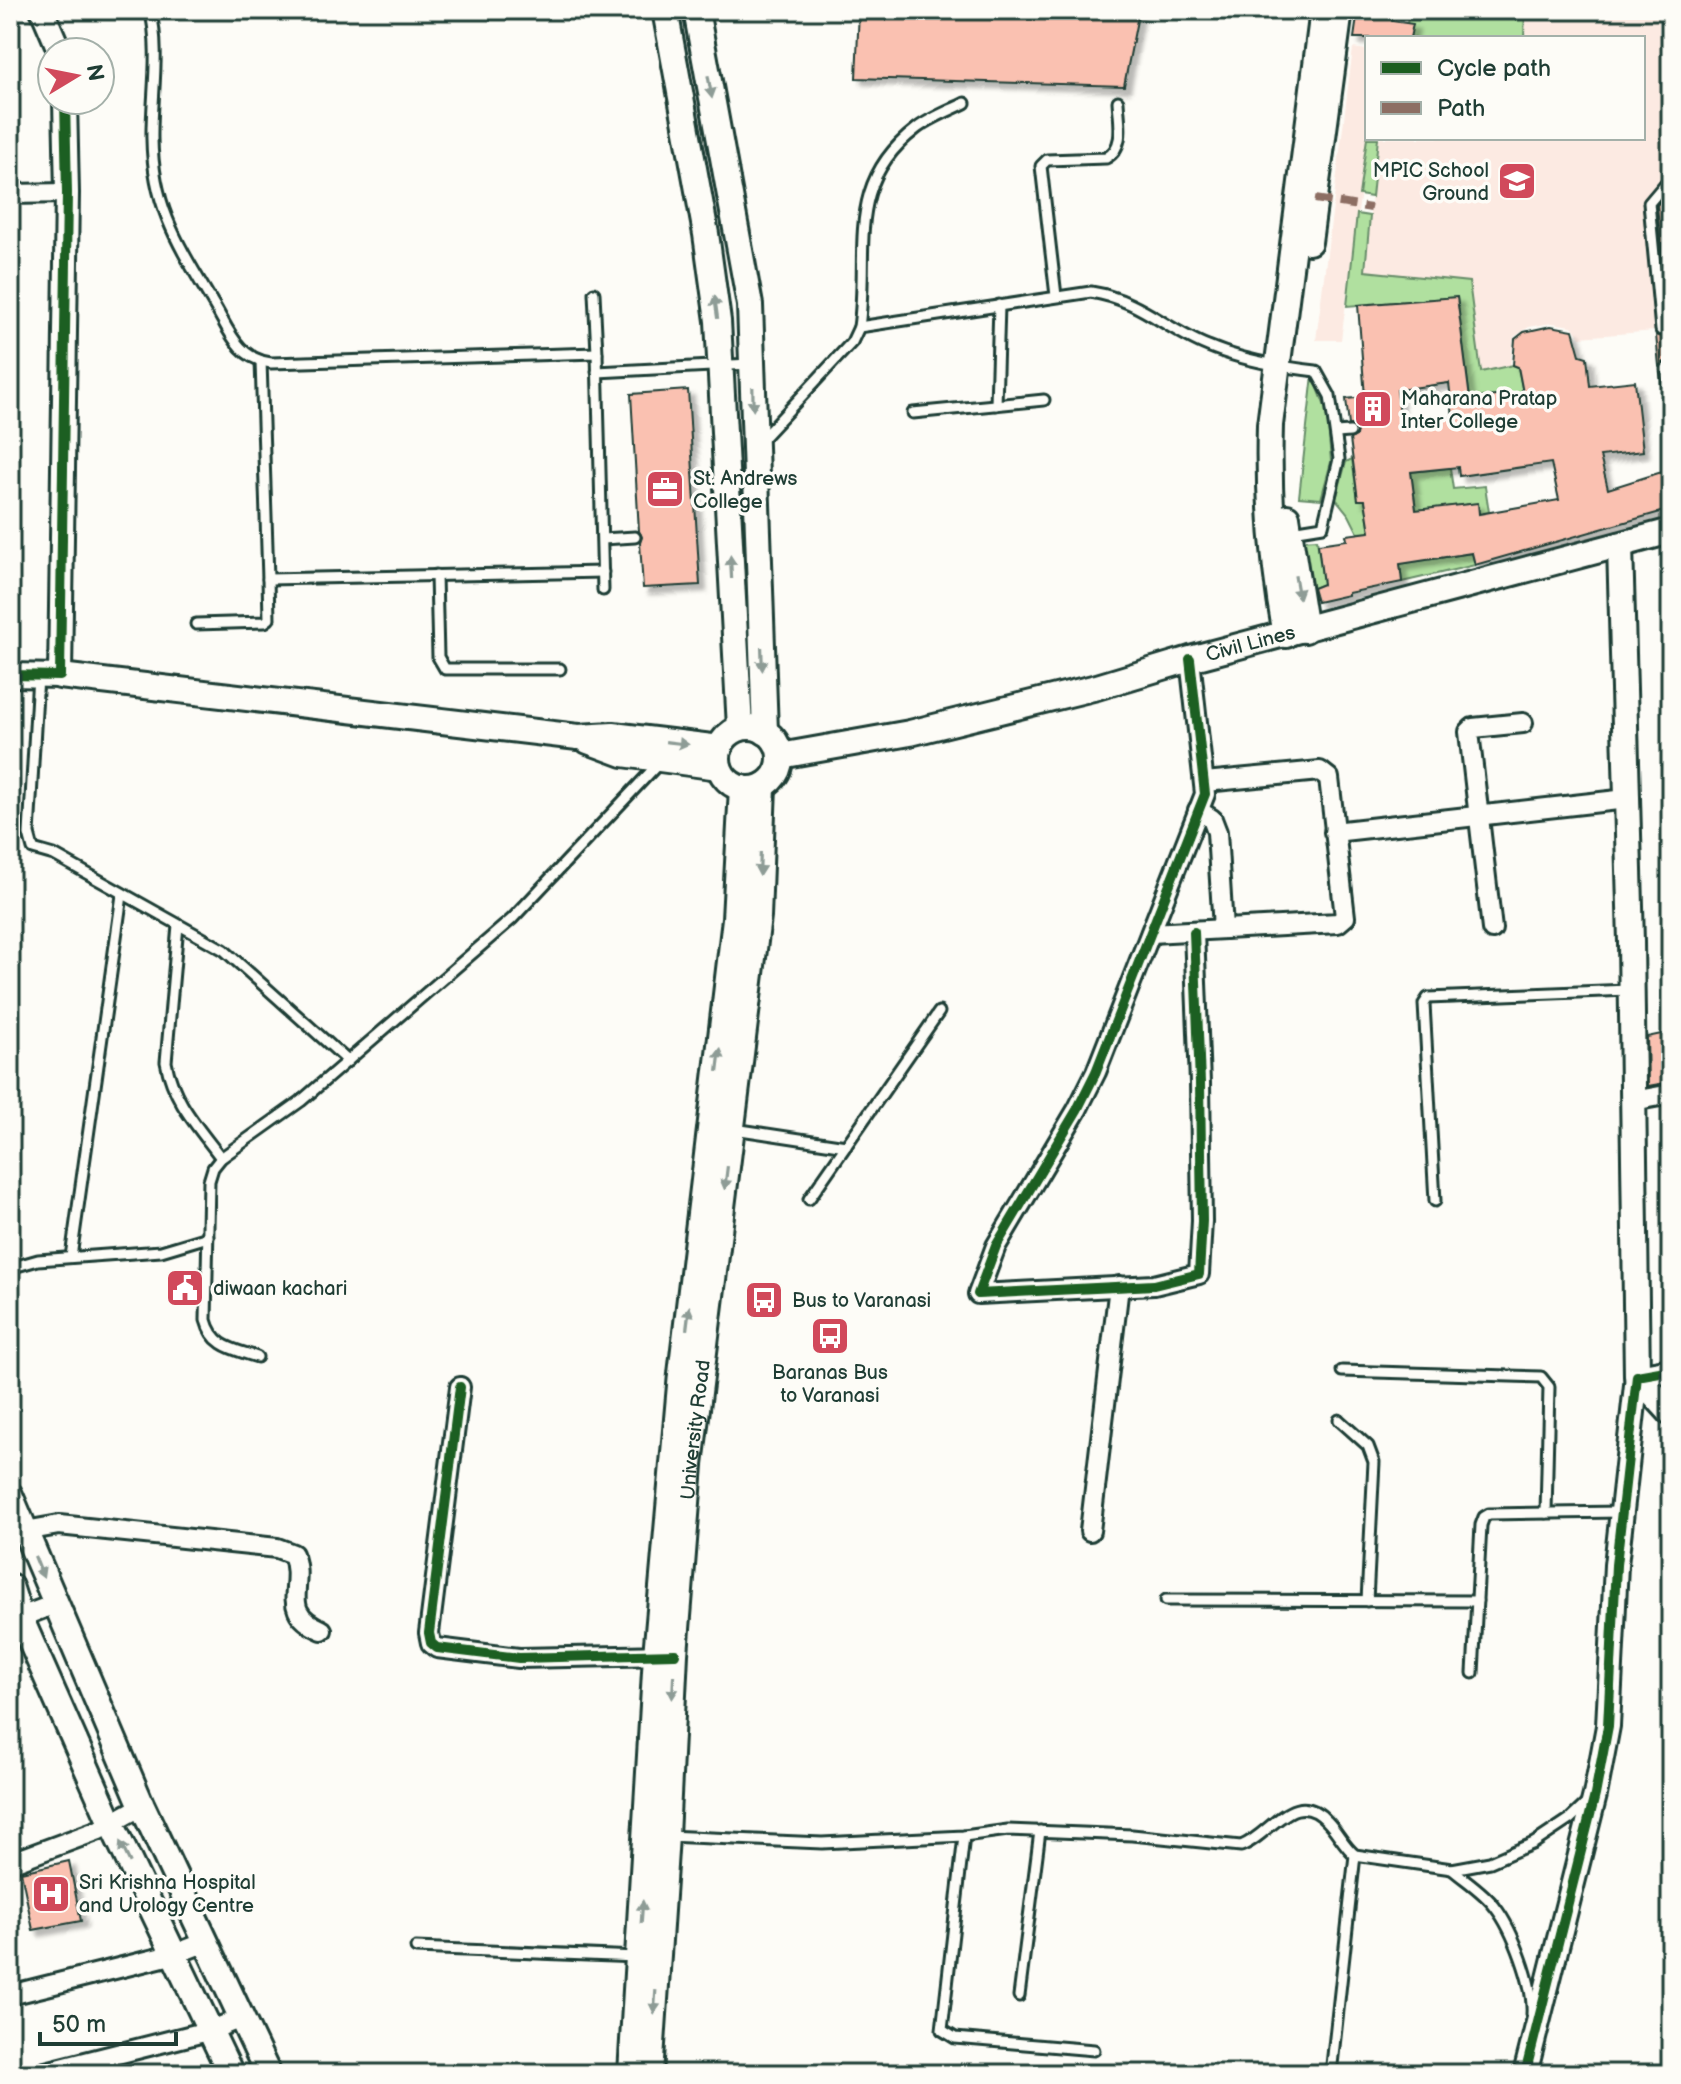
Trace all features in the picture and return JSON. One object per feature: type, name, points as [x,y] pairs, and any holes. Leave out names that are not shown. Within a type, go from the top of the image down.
[{"type":"main road","points":[[665,10],[706,234],[721,366],[740,728]]},
{"type":"main road","points":[[696,10],[750,305],[765,732]]},
{"type":"main road","points":[[1295,632],[1280,532],[1284,366],[1323,10]]},
{"type":"main road","points":[[1284,366],[1340,10]]},
{"type":"main road","name":"Civil Lines","points":[[780,756],[910,733],[1097,687],[1190,659],[1671,531]]},
{"type":"main road","points":[[1620,545],[1632,990],[1637,1376],[1671,1413]]},
{"type":"main road","points":[[49,675],[578,737],[613,735],[720,758]]},
{"type":"main road","points":[[750,727],[765,732],[775,740],[780,756],[777,770],[753,787],[725,777],[720,758],[731,733],[740,728],[750,727]]},
{"type":"main road","points":[[578,737],[615,752],[662,759],[720,758]]},
{"type":"main road","name":"University Road","points":[[650,2074],[649,1958],[666,1655],[690,1465],[722,1127],[758,917],[753,787]]},
{"type":"main road","points":[[10,1495],[142,1806],[268,2074]]},
{"type":"main road","points":[[10,1586],[15,1619],[231,2074]]},
{"type":"main road","name":"University Road","points":[[631,2074],[649,1958]]},
{"type":"street","points":[[42,10],[53,36]]},
{"type":"street","points":[[10,675],[49,675],[67,193],[65,116]]},
{"type":"street","points":[[10,194],[67,193]]},
{"type":"street","points":[[1190,659],[1205,794],[1096,1072],[1077,1110],[1011,1216],[978,1294],[1154,1285],[1199,1274],[1200,1083],[1194,932]]},
{"type":"street","points":[[1492,929],[1469,732],[1473,728],[1523,723]]},
{"type":"street","points":[[1151,933],[1343,921],[1329,778],[1320,771],[1205,782]]},
{"type":"street","points":[[1334,832],[1627,799]]},
{"type":"street","points":[[1198,810],[1212,819],[1217,832],[1223,929]]},
{"type":"street","points":[[1633,1101],[1671,1094]]},
{"type":"street","points":[[1090,1531],[1119,1286]]},
{"type":"street","points":[[1526,2070],[1595,1795],[1608,1726],[1616,1565],[1637,1376],[1671,1370]]},
{"type":"street","points":[[460,1387],[429,1633],[431,1643],[437,1648],[519,1658],[666,1655]]},
{"type":"street","points":[[25,1531],[59,1525],[277,1548],[293,1554],[299,1570],[294,1599],[297,1612],[307,1624],[322,1630]]},
{"type":"street","points":[[15,1619],[55,1604]]},
{"type":"street","points":[[10,1863],[111,1823],[142,1806]]},
{"type":"street","points":[[10,1995],[175,1954],[206,1942]]},
{"type":"street","points":[[38,2074],[212,2030],[241,2018]]},
{"type":"lane","points":[[150,10],[153,49],[152,142],[156,185],[166,220],[236,343],[254,360],[597,353]]},
{"type":"lane","points":[[1056,296],[1041,166],[1047,160],[1106,158],[1114,153],[1119,147],[1118,101]]},
{"type":"lane","points":[[754,448],[852,342],[859,327],[865,204],[884,160],[916,128],[965,103]]},
{"type":"lane","points":[[1661,330],[1645,203],[1671,177]]},
{"type":"lane","points":[[859,327],[1091,292],[1134,304],[1207,346],[1316,371],[1330,396],[1339,459],[1323,526],[1280,532]]},
{"type":"lane","points":[[594,293],[603,590]]},
{"type":"lane","points":[[996,405],[999,305]]},
{"type":"lane","points":[[196,624],[265,622],[269,619],[261,361]]},
{"type":"lane","points":[[597,372],[752,364]]},
{"type":"lane","points":[[1666,369],[1671,405]]},
{"type":"lane","points":[[913,413],[1044,400]]},
{"type":"lane","points":[[1336,433],[1350,432]]},
{"type":"lane","points":[[603,539],[635,537]]},
{"type":"lane","points":[[268,579],[603,572]]},
{"type":"lane","points":[[436,575],[438,657],[445,669],[560,669]]},
{"type":"lane","points":[[49,675],[29,834],[33,849],[54,855],[224,950],[348,1061]]},
{"type":"lane","points":[[257,1357],[219,1343],[206,1320],[209,1181],[213,1168],[221,1158],[301,1101],[512,919],[662,759]]},
{"type":"lane","points":[[71,1257],[122,895]]},
{"type":"lane","points":[[178,925],[166,1062],[168,1074],[175,1095],[221,1158]]},
{"type":"lane","points":[[1435,1201],[1424,1004],[1428,998],[1632,990]]},
{"type":"lane","points":[[809,1199],[939,1012]]},
{"type":"lane","points":[[722,1127],[846,1146]]},
{"type":"lane","points":[[10,1268],[38,1260],[161,1251],[208,1237]]},
{"type":"lane","points":[[1342,1371],[1541,1377],[1549,1387],[1546,1513]]},
{"type":"lane","points":[[1339,1420],[1368,1446],[1374,1462],[1367,1601]]},
{"type":"lane","points":[[1473,1673],[1481,1525],[1484,1517],[1489,1514],[1622,1512]]},
{"type":"lane","points":[[1166,1600],[1477,1601]]},
{"type":"lane","points":[[656,1835],[822,1843],[964,1836],[1008,1830],[1132,1835],[1241,1846],[1256,1839],[1289,1810],[1306,1809],[1327,1820],[1355,1855],[1452,1869],[1490,1862],[1534,1843],[1570,1819],[1595,1795]]},
{"type":"lane","points":[[1019,1996],[1040,1831]]},
{"type":"lane","points":[[964,1836],[942,2030],[955,2038],[1094,2050]]},
{"type":"lane","points":[[1331,2074],[1355,1855]]},
{"type":"lane","points":[[1452,1869],[1494,1905],[1514,1939],[1533,2008],[1526,2070]]},
{"type":"lane","points":[[416,1948],[649,1958]]},
{"type":"shaded area","name":"MPIC School Ground","points":[[1525,10],[1651,10],[1671,14],[1671,168],[1642,202],[1655,331],[1580,337],[1572,326],[1552,323],[1529,327],[1514,337],[1510,366],[1481,372],[1469,282],[1364,271],[1378,140],[1645,140],[1645,36],[1524,36]]},
{"type":"shaded area","points":[[1353,48],[1365,50],[1365,140],[1368,140],[1341,340],[1316,340]]},
{"type":"green space","points":[[1409,10],[1525,10],[1524,36],[1410,36]]},
{"type":"green space","points":[[1367,140],[1378,140],[1372,197],[1359,195]]},
{"type":"green space","points":[[1357,214],[1370,216],[1365,271],[1469,282],[1481,372],[1513,365],[1518,367],[1523,393],[1470,399],[1457,297],[1347,306]]},
{"type":"green space","points":[[1313,375],[1327,412],[1331,462],[1321,499],[1299,497]]},
{"type":"green space","points":[[1352,459],[1358,500],[1365,500],[1370,532],[1358,533],[1336,499],[1346,462]]},
{"type":"green space","points":[[1450,468],[1453,489],[1485,486],[1489,512],[1479,514],[1478,503],[1416,510],[1411,472]]},
{"type":"green space","points":[[1317,539],[1323,584],[1313,588],[1301,573],[1301,540]]},
{"type":"green space","points":[[1472,553],[1475,565],[1402,582],[1400,564]]},
{"type":"building","points":[[859,10],[1139,10],[1124,86],[856,78]]},
{"type":"building","points":[[1358,10],[1393,10],[1392,21],[1413,24],[1410,36],[1354,38]]},
{"type":"building","points":[[1671,189],[1671,277],[1664,277],[1657,205]]},
{"type":"building","points":[[1457,297],[1470,399],[1523,393],[1518,367],[1513,365],[1515,339],[1524,332],[1551,326],[1573,330],[1580,355],[1587,357],[1590,386],[1635,381],[1643,451],[1600,456],[1608,489],[1671,469],[1671,509],[1475,565],[1472,553],[1400,564],[1402,582],[1317,602],[1313,588],[1323,584],[1318,544],[1347,540],[1346,535],[1370,532],[1365,500],[1358,500],[1350,439],[1356,436],[1357,431],[1349,425],[1346,399],[1365,397],[1358,305]],"holes":[[[1449,383],[1453,417],[1401,423],[1397,390]],[[1551,463],[1559,500],[1479,514],[1478,503],[1416,510],[1411,472],[1458,467],[1459,476]]]},
{"type":"building","points":[[1671,328],[1671,364],[1664,362],[1659,366],[1656,335],[1665,336]]},
{"type":"building","name":"St. Andrews College","points":[[688,390],[700,585],[643,588],[631,394]]},
{"type":"building","points":[[1671,1032],[1671,1082],[1648,1086],[1647,1037]]},
{"type":"building","points":[[69,1861],[81,1921],[33,1930],[21,1872]]},
{"type":"marked path","points":[[1315,199],[1371,208]]},
{"type":"cycle path","points":[[10,675],[60,676],[65,116]]},
{"type":"cycle path","points":[[1190,659],[1205,794],[1096,1072],[1077,1110],[996,1246],[978,1294],[1154,1285],[1199,1274],[1202,1221],[1200,1083],[1194,932]]},
{"type":"cycle path","points":[[1525,2074],[1595,1795],[1608,1726],[1616,1565],[1637,1376],[1671,1370]]},
{"type":"cycle path","points":[[460,1387],[429,1633],[431,1643],[437,1648],[519,1658],[675,1654]]},
{"type":"place","name":"MPIC School Ground","points":[[1517,181]]},
{"type":"place","name":"Maharana Pratap Inter College","points":[[1373,409]]},
{"type":"place","name":"St. Andrews College","points":[[665,489]]},
{"type":"place","name":"diwaan kachari","points":[[185,1288]]},
{"type":"place","name":"Bus to Varanasi","points":[[764,1300]]},
{"type":"place","name":"Baranas Bus to Varanasi","points":[[830,1336]]},
{"type":"place","name":"Sri Krishna Hospital and Urology Centre","points":[[51,1894]]}]
